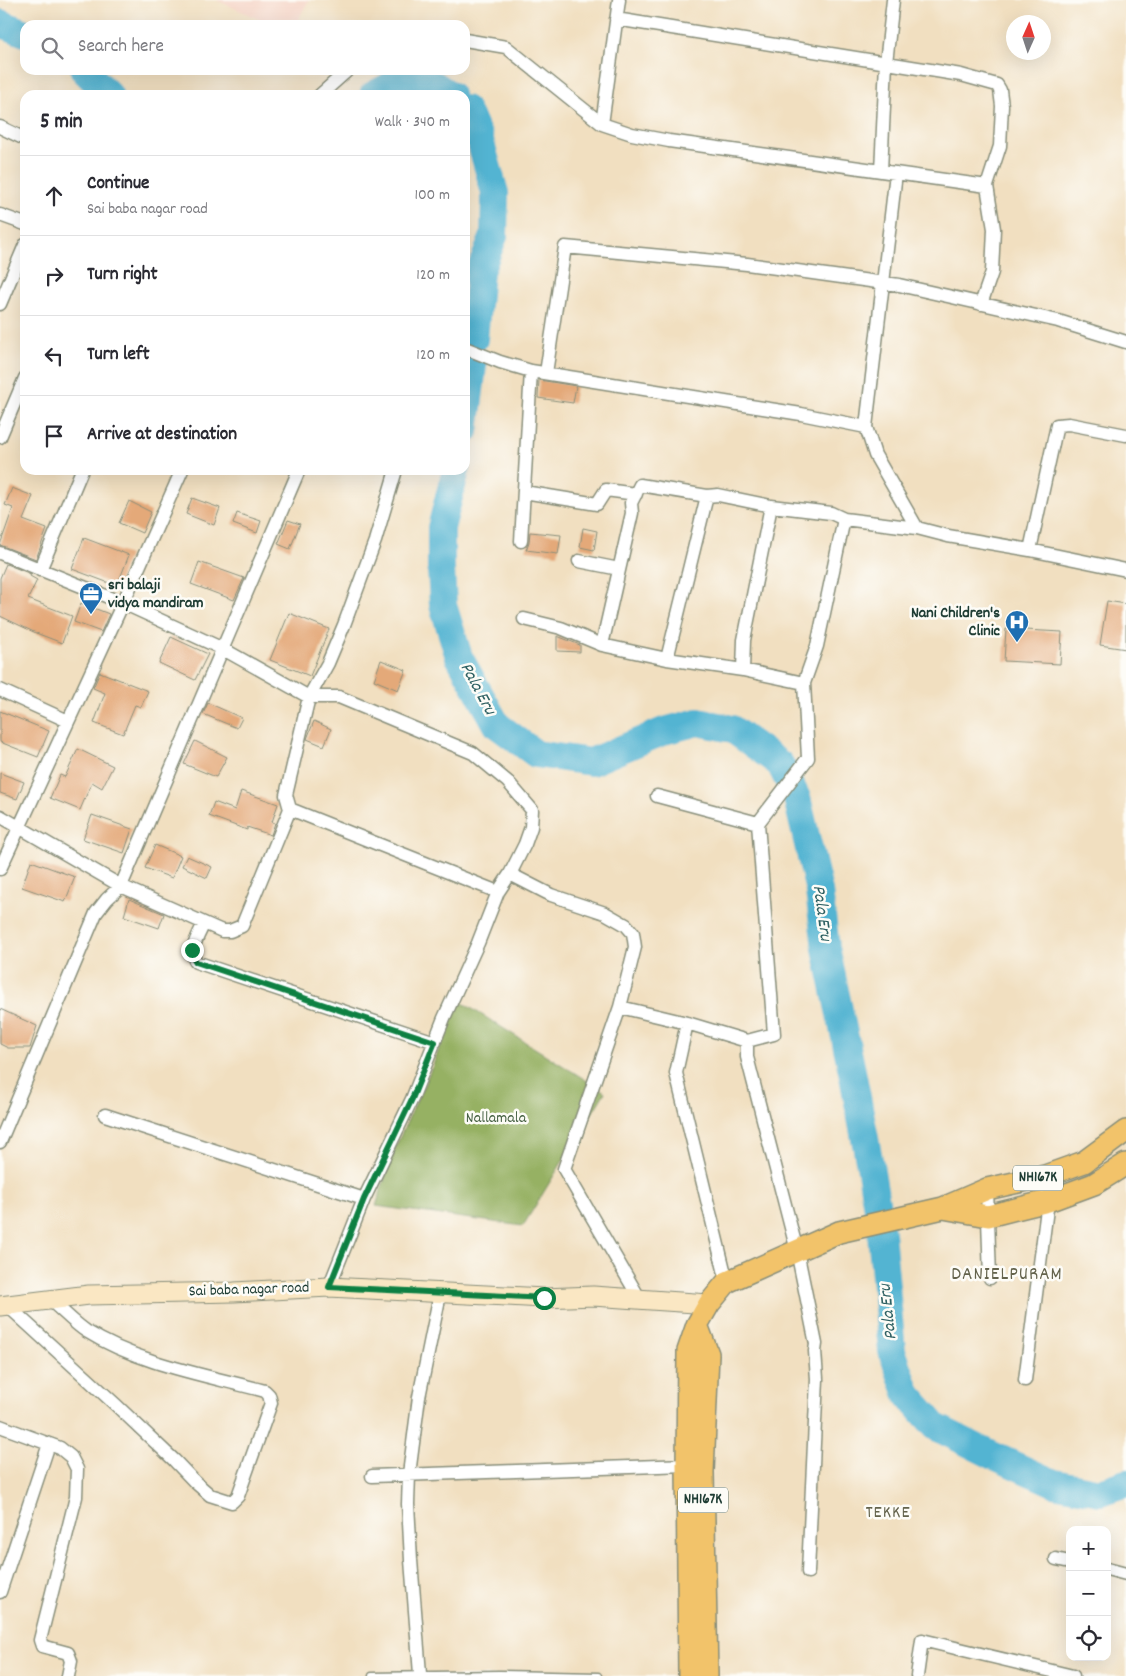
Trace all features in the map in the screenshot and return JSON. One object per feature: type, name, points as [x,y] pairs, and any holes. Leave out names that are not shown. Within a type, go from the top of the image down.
[{"type":"highway","name":"NH167K","points":[[689,1676],[688,1351],[697,1325],[709,1304],[727,1282],[839,1232],[943,1208],[987,1189],[1045,1176],[1084,1162],[1126,1131]]},
{"type":"highway","name":"NH167K","points":[[943,1208],[988,1216],[1048,1201],[1094,1184],[1126,1164]]},
{"type":"highway","name":"NH167K","points":[[697,1325],[708,1354],[703,1472],[707,1676]]},
{"type":"main road","name":"Sai baba nagar road","points":[[4,1306],[89,1294],[234,1292],[329,1287],[544,1298],[593,1296],[641,1301],[709,1304]]},
{"type":"street","points":[[602,124],[619,0]]},
{"type":"street","points":[[880,171],[886,62],[892,0]]},
{"type":"street","points":[[616,19],[961,75],[996,86],[1000,90],[1002,106],[1000,146],[987,186],[994,230],[992,272],[981,304]]},
{"type":"street","points":[[470,41],[506,47],[602,124],[632,134],[669,141],[987,186]]},
{"type":"street","points":[[326,90],[342,75]]},
{"type":"street","points":[[0,127],[20,137]]},
{"type":"street","points":[[896,173],[866,427],[875,455],[917,528]]},
{"type":"street","points":[[0,215],[20,222]]},
{"type":"street","points":[[546,373],[565,247],[748,264],[899,285],[1058,322],[1126,342]]},
{"type":"street","points":[[1,300],[20,256]]},
{"type":"street","points":[[470,350],[500,362],[531,371],[801,414],[866,427]]},
{"type":"street","points":[[520,541],[531,371]]},
{"type":"street","points":[[0,437],[20,390]]},
{"type":"street","points":[[1030,550],[1058,425],[1069,424],[1126,435]]},
{"type":"street","points":[[40,570],[80,475]]},
{"type":"street","points":[[0,869],[180,475]]},
{"type":"street","points":[[0,1142],[96,913],[121,886],[297,475]]},
{"type":"street","points":[[0,816],[121,886],[222,931],[230,931],[242,926],[290,809],[286,794],[309,697],[328,663],[344,625],[375,541],[395,475]]},
{"type":"street","points":[[602,645],[632,513],[631,503],[640,485],[706,496],[718,495],[771,506],[832,513],[844,519],[917,528],[948,536],[1030,550],[1126,570]]},
{"type":"street","points":[[524,492],[596,504],[606,490],[636,494]]},
{"type":"street","points":[[667,659],[706,496]]},
{"type":"street","points":[[743,670],[744,640],[771,506]]},
{"type":"street","points":[[620,1007],[687,1023],[747,1041],[774,1034],[758,822],[808,758],[804,683],[816,646],[844,519]]},
{"type":"street","points":[[0,553],[123,602],[224,649],[309,697],[338,697],[474,753],[508,782],[532,810],[531,827],[510,874],[498,892],[444,1018],[412,1099],[364,1199],[329,1287]]},
{"type":"street","points":[[579,562],[619,569]]},
{"type":"street","points":[[524,619],[561,628],[602,645],[667,659],[743,670],[804,683]]},
{"type":"street","points":[[0,690],[68,721]]},
{"type":"street","points":[[657,796],[758,822]]},
{"type":"street","points":[[290,809],[422,860],[498,892]]},
{"type":"street","points":[[510,874],[551,895],[605,913],[626,925],[633,933],[635,947],[620,1007],[564,1169],[641,1301]]},
{"type":"street","points":[[204,923],[192,950],[196,962],[435,1042]]},
{"type":"street","points":[[687,1023],[676,1073],[727,1282]]},
{"type":"street","points":[[747,1041],[747,1057],[797,1251],[816,1344],[817,1379],[808,1572]]},
{"type":"street","points":[[105,1115],[364,1199]]},
{"type":"street","points":[[1025,1380],[1048,1201],[1045,1176]]},
{"type":"street","points":[[987,1189],[990,1278]]},
{"type":"street","points":[[420,1674],[411,1560],[408,1504],[409,1474],[419,1397],[440,1294]]},
{"type":"street","points":[[4,1306],[129,1417],[194,1482],[210,1495],[232,1502],[238,1496],[271,1403],[269,1395],[265,1391],[168,1365],[119,1348],[85,1330],[51,1300]]},
{"type":"street","points":[[0,1426],[60,1448],[71,1457],[77,1469],[76,1497],[40,1640],[42,1646],[68,1653],[70,1660],[68,1676]]},
{"type":"street","points":[[0,1592],[49,1444]]},
{"type":"street","points":[[372,1476],[687,1464]]},
{"type":"street","points":[[1056,1559],[1066,1561]]},
{"type":"street","points":[[1111,1570],[1126,1574]]},
{"type":"street","points":[[917,1676],[922,1640],[1073,1676]]},
{"type":"lane","points":[[372,1676],[420,1674],[598,1676]]},
{"type":"shaded area","points":[[216,0],[309,0],[298,20],[261,20]]},
{"type":"green space","name":"Nallamala","points":[[458,1000],[605,1092],[523,1226],[376,1206],[393,1152],[433,1065]]},
{"type":"building","points":[[539,380],[576,386],[573,403],[538,398]]},
{"type":"building","points":[[12,488],[33,496],[23,520],[47,529],[36,559],[0,545],[13,508],[5,505]]},
{"type":"building","points":[[192,498],[220,508],[214,525],[186,514]]},
{"type":"building","points":[[129,501],[151,512],[142,533],[119,523]]},
{"type":"building","points":[[237,513],[261,521],[257,533],[233,524]]},
{"type":"building","points":[[288,520],[300,524],[290,549],[278,544]]},
{"type":"building","points":[[583,528],[597,531],[594,550],[580,547]]},
{"type":"building","points":[[530,532],[561,535],[558,554],[526,550]]},
{"type":"building","points":[[84,538],[129,555],[117,586],[72,569]]},
{"type":"building","points":[[199,562],[244,578],[234,600],[191,584]]},
{"type":"building","points":[[6,564],[31,574],[30,576],[37,580],[28,599],[72,616],[62,643],[0,616],[0,578]]},
{"type":"building","points":[[1107,601],[1126,604],[1126,649],[1100,645]]},
{"type":"building","points":[[81,603],[109,614],[101,632],[74,622]]},
{"type":"building","points":[[289,613],[329,629],[310,676],[270,660]]},
{"type":"building","points":[[1006,629],[1062,632],[1060,664],[1004,661]]},
{"type":"building","points":[[557,636],[580,645],[580,652],[557,651]]},
{"type":"building","points":[[171,637],[208,654],[195,680],[159,663]]},
{"type":"building","points":[[381,660],[406,670],[398,690],[374,680]]},
{"type":"building","points":[[100,672],[148,691],[141,707],[135,705],[123,734],[94,723],[105,693],[93,688]]},
{"type":"building","points":[[208,703],[242,718],[237,728],[203,714]]},
{"type":"building","points":[[0,711],[49,731],[38,757],[0,742]]},
{"type":"building","points":[[314,721],[331,729],[324,746],[307,739]]},
{"type":"building","points":[[195,741],[227,757],[216,777],[184,764]]},
{"type":"building","points":[[78,749],[113,766],[102,788],[92,782],[80,810],[50,798],[60,775],[65,777]]},
{"type":"building","points":[[0,773],[24,782],[17,799],[0,793]]},
{"type":"building","points":[[241,791],[278,804],[272,822],[275,823],[271,835],[247,827],[247,830],[209,816],[214,802],[235,810]]},
{"type":"building","points":[[92,815],[132,829],[124,853],[83,839]]},
{"type":"building","points":[[155,845],[181,856],[172,878],[145,868]]},
{"type":"building","points":[[187,856],[212,867],[207,878],[182,866]]},
{"type":"building","points":[[31,861],[75,877],[65,902],[22,887]]},
{"type":"building","points":[[129,899],[164,914],[159,928],[124,916]]},
{"type":"building","points":[[0,1009],[37,1026],[30,1048],[8,1048],[0,1044]]},
{"type":"waterway","name":"Pala Eru","points":[[0,23],[20,31]]},
{"type":"waterway","name":"Pala Eru","points":[[89,75],[104,90]]},
{"type":"waterway","name":"Pala Eru","points":[[382,90],[401,80],[435,85],[442,90]]},
{"type":"waterway","name":"Pala Eru","points":[[470,119],[479,137],[495,193],[494,236],[480,271],[474,339]]},
{"type":"waterway","name":"Pala Eru","points":[[470,390],[473,365]]},
{"type":"waterway","name":"Pala Eru","points":[[455,475],[441,528],[443,605],[459,657],[497,725],[536,754],[591,762],[664,731],[698,722],[732,729],[780,764],[797,798],[819,891],[826,948],[870,1165],[881,1233],[892,1351],[908,1395],[936,1427],[1054,1483],[1100,1492],[1126,1483]]},
{"type":"place","name":"sri balaji vidya mandiram","points":[[91,615]]},
{"type":"place","name":"Nani Children's Clinic","points":[[1017,643]]},
{"type":"district","name":"DANIELPURAM","points":[[1007,1275]]},
{"type":"district","name":"TEKKE","points":[[888,1513]]},
{"type":"route","points":[[192,950],[196,962],[435,1042],[412,1099],[364,1199],[329,1287],[544,1298]]}]
